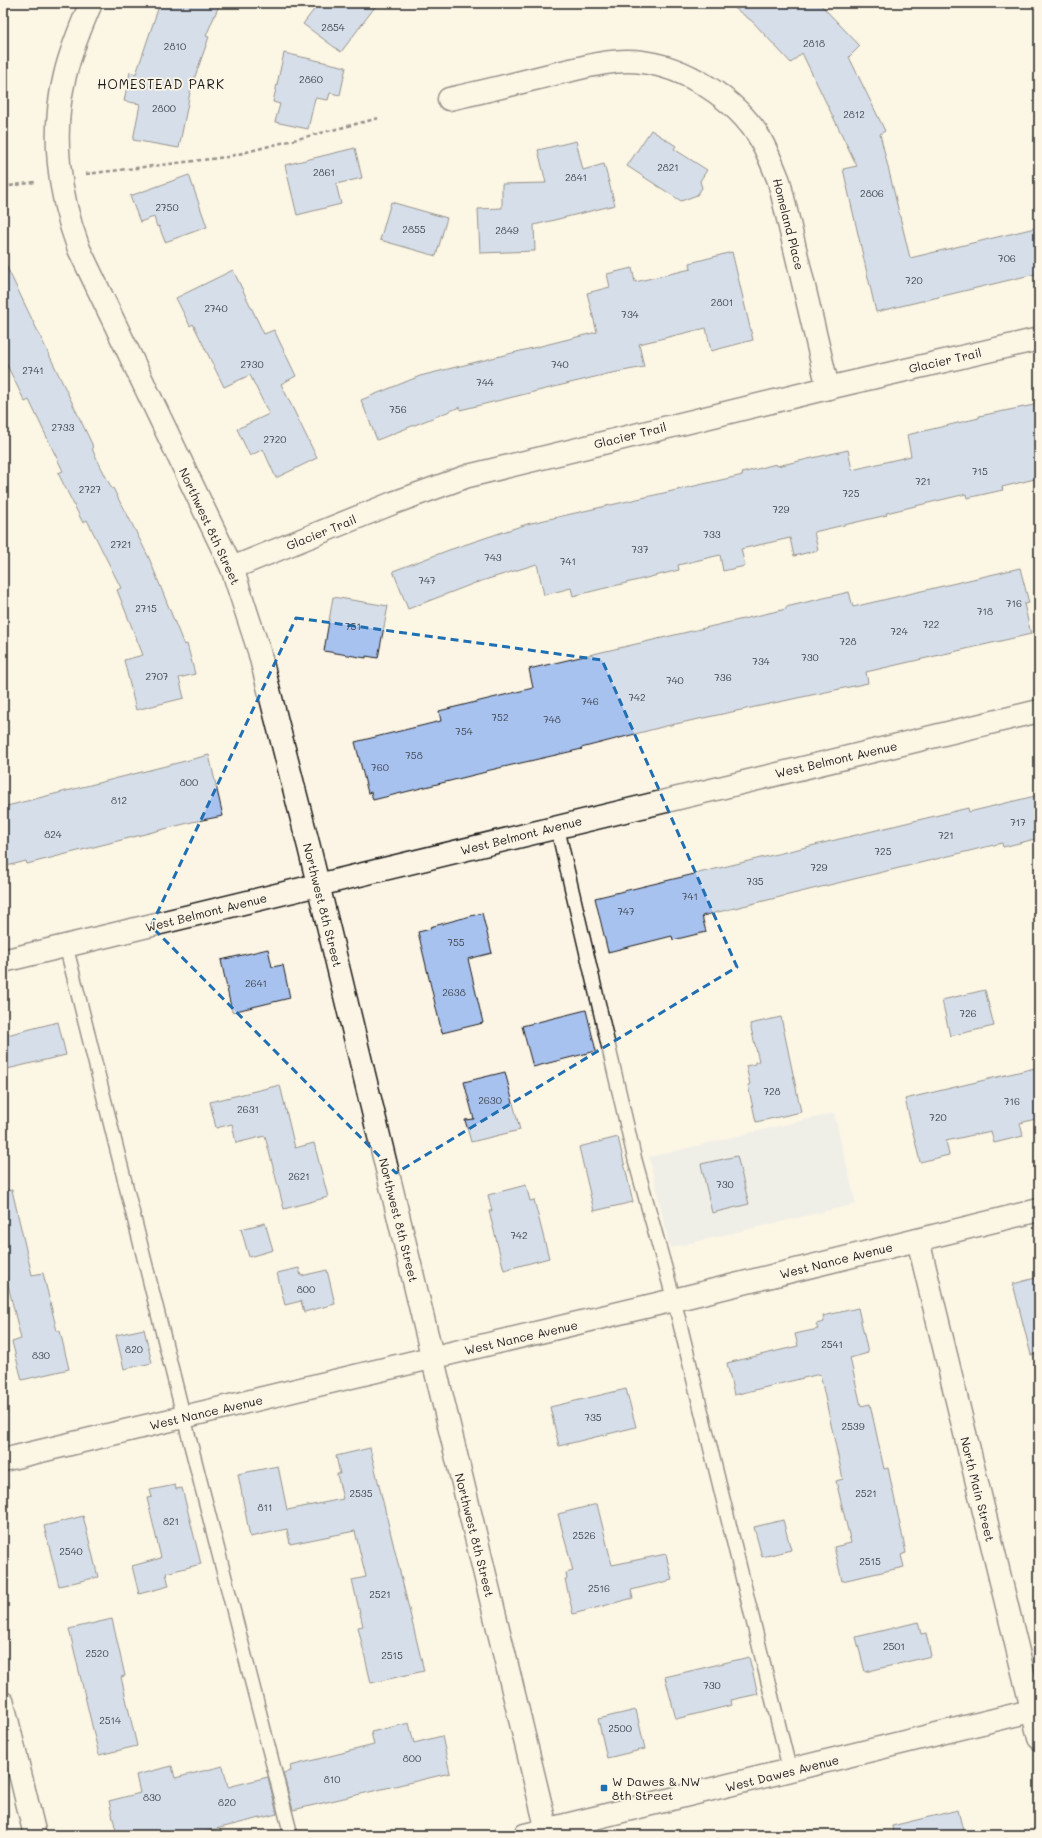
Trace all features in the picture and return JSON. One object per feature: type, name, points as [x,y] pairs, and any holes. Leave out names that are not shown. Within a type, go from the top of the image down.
[{"type":"street","name":"Northwest 8th Street","points":[[91,3],[77,37],[65,73],[59,110],[59,161],[71,228],[79,249],[232,568],[259,651],[318,885],[547,1832]]},
{"type":"street","name":"Homeland Place","points":[[449,99],[592,66],[627,61],[642,62],[683,74],[716,92],[731,104],[756,132],[766,149],[779,181],[828,388]]},
{"type":"street","name":"Glacier Trail","points":[[232,568],[393,503],[468,476],[1039,338]]},
{"type":"street","name":"West Belmont Avenue","points":[[3,961],[557,826],[1039,711]]},
{"type":"street","name":"West Nance Avenue","points":[[3,1460],[674,1300],[1039,1210]]},
{"type":"street","name":"North Main Street","points":[[918,1240],[1036,1710],[1039,1738]]},
{"type":"street","points":[[3,1703],[35,1835]]},
{"type":"street","name":"West Dawes Avenue","points":[[525,1835],[547,1832],[1036,1710]]},
{"type":"lane","points":[[557,826],[635,1160],[674,1300],[790,1771]]},
{"type":"lane","points":[[66,946],[184,1418],[291,1835]]},
{"type":"path","points":[[82,175],[226,157],[379,118]]},
{"type":"path","points":[[3,187],[36,182]]},
{"type":"highlighted area","points":[[296,618],[602,660],[737,967],[396,1173],[151,926]]},
{"type":"shaded area","points":[[834,1113],[856,1204],[670,1248],[649,1157]]},
{"type":"building","points":[[160,3],[220,3],[206,36],[209,37],[191,88],[179,148],[133,140],[140,104],[124,101],[130,72],[136,74]]},
{"type":"building","points":[[319,3],[378,3],[341,52],[303,24]]},
{"type":"building","points":[[728,3],[819,3],[860,46],[849,57],[885,131],[880,134],[910,258],[1035,228],[1039,244],[1039,273],[876,312],[843,169],[857,166],[802,53],[791,63],[753,22]]},
{"type":"building","points":[[284,53],[346,67],[340,95],[330,93],[328,100],[315,98],[308,129],[275,122],[280,104],[273,102]]},
{"type":"building","points":[[651,130],[676,146],[674,149],[707,170],[700,181],[702,188],[697,195],[681,201],[627,166]]},
{"type":"building","points":[[576,141],[583,170],[604,164],[615,205],[534,225],[535,251],[480,253],[478,209],[502,208],[502,184],[546,183],[538,150]]},
{"type":"building","points":[[355,148],[362,178],[336,184],[341,204],[297,215],[285,165]]},
{"type":"building","points":[[189,175],[207,227],[165,242],[159,226],[157,227],[154,217],[140,222],[130,196]]},
{"type":"building","points":[[391,202],[447,218],[436,256],[380,240]]},
{"type":"building","points":[[732,252],[753,340],[711,351],[706,328],[639,344],[644,367],[607,374],[460,410],[460,407],[377,440],[361,400],[420,376],[597,332],[587,293],[610,287],[607,274],[632,268],[635,282],[691,269],[690,263]]},
{"type":"building","points":[[3,259],[92,444],[93,451],[149,558],[184,645],[187,644],[195,674],[179,678],[184,698],[136,710],[124,660],[143,655],[117,590],[121,588],[87,520],[83,523],[58,473],[63,471],[29,400],[25,402],[3,357]]},
{"type":"building","points":[[233,270],[264,334],[274,330],[296,376],[281,384],[317,458],[276,478],[263,449],[250,456],[237,429],[269,414],[250,375],[224,387],[193,324],[190,326],[176,298]]},
{"type":"building","points":[[1039,404],[1039,478],[1002,487],[1003,490],[967,498],[966,494],[886,513],[887,515],[814,532],[818,550],[794,556],[790,538],[741,549],[745,566],[723,571],[720,555],[678,565],[679,570],[573,596],[571,588],[544,595],[537,564],[475,583],[408,609],[393,571],[449,550],[527,524],[743,475],[742,473],[776,464],[777,466],[848,450],[852,470],[911,456],[907,435],[979,418],[979,416]]},
{"type":"building","points":[[1020,568],[1029,603],[1024,604],[1031,634],[866,672],[868,683],[666,726],[581,748],[582,749],[486,771],[373,800],[371,792],[368,793],[355,742],[441,721],[439,711],[533,688],[529,669],[786,609],[786,607],[849,592],[853,607]]},
{"type":"building","points":[[333,597],[388,606],[378,658],[366,656],[366,658],[324,651]]},
{"type":"building","points":[[209,755],[223,816],[192,822],[27,864],[26,861],[3,867],[3,807]]},
{"type":"building","points":[[1039,795],[1039,838],[1003,847],[1002,843],[702,916],[706,932],[673,940],[672,936],[608,952],[595,898],[968,808],[969,812]]},
{"type":"building","points":[[482,913],[492,953],[468,959],[483,1023],[442,1033],[418,932],[431,929],[430,927]]},
{"type":"building","points":[[268,949],[272,967],[283,965],[290,998],[232,1012],[221,960]]},
{"type":"building","points":[[985,990],[994,1026],[950,1036],[942,1000]]},
{"type":"building","points":[[586,1010],[596,1051],[533,1067],[522,1026]]},
{"type":"building","points":[[781,1017],[801,1112],[756,1122],[748,1085],[750,1084],[746,1066],[755,1064],[755,1062],[759,1061],[750,1024]]},
{"type":"building","points":[[58,1022],[66,1055],[3,1070],[3,1036]]},
{"type":"building","points":[[1035,1068],[1039,1085],[1039,1118],[1020,1123],[1023,1136],[994,1143],[991,1131],[946,1141],[949,1155],[920,1162],[905,1099]]},
{"type":"building","points":[[505,1072],[520,1130],[471,1142],[465,1120],[474,1119],[464,1082]]},
{"type":"building","points":[[280,1085],[295,1148],[314,1143],[328,1197],[284,1209],[265,1136],[236,1143],[232,1124],[216,1128],[210,1102]]},
{"type":"building","points":[[618,1137],[633,1202],[594,1211],[579,1147]]},
{"type":"building","points":[[737,1156],[749,1204],[712,1213],[701,1164]]},
{"type":"building","points":[[526,1185],[530,1201],[534,1200],[549,1258],[504,1270],[489,1211],[492,1211],[488,1195]]},
{"type":"building","points":[[12,1190],[32,1275],[43,1273],[57,1331],[60,1331],[69,1369],[22,1380],[12,1342],[21,1339],[3,1264],[3,1191]]},
{"type":"building","points":[[265,1223],[273,1250],[249,1257],[241,1229]]},
{"type":"building","points":[[299,1268],[301,1276],[327,1270],[335,1304],[304,1312],[301,1301],[285,1305],[277,1273]]},
{"type":"building","points":[[1039,1277],[1039,1354],[1031,1355],[1013,1284]]},
{"type":"building","points":[[858,1308],[868,1353],[850,1358],[861,1406],[870,1404],[884,1469],[888,1468],[906,1553],[901,1555],[904,1567],[842,1581],[834,1547],[851,1543],[836,1481],[843,1479],[820,1374],[734,1395],[727,1363],[798,1346],[795,1334],[818,1329],[816,1324],[824,1322],[823,1316]]},
{"type":"building","points":[[144,1329],[152,1363],[124,1369],[116,1335]]},
{"type":"building","points":[[626,1389],[636,1427],[559,1446],[550,1407]]},
{"type":"building","points":[[370,1448],[424,1671],[371,1683],[358,1627],[363,1626],[352,1580],[366,1577],[355,1531],[290,1544],[287,1529],[250,1537],[238,1474],[278,1466],[287,1510],[343,1499],[337,1474],[340,1474],[336,1456]]},
{"type":"building","points":[[175,1485],[176,1489],[182,1488],[201,1564],[166,1573],[169,1586],[139,1594],[132,1566],[161,1558],[147,1498],[152,1497],[150,1490]]},
{"type":"building","points":[[597,1504],[612,1565],[666,1554],[672,1580],[631,1590],[633,1598],[573,1614],[565,1579],[567,1579],[566,1573],[573,1571],[558,1514]]},
{"type":"building","points":[[83,1516],[98,1577],[59,1586],[44,1526]]},
{"type":"building","points":[[783,1520],[791,1550],[762,1557],[754,1527]]},
{"type":"building","points":[[112,1619],[125,1676],[121,1677],[137,1746],[99,1755],[69,1629]]},
{"type":"building","points":[[918,1622],[921,1634],[926,1633],[931,1656],[865,1672],[856,1637]]},
{"type":"building","points":[[749,1657],[758,1694],[731,1700],[732,1705],[676,1719],[665,1677]]},
{"type":"building","points":[[636,1710],[645,1749],[607,1758],[598,1719]]},
{"type":"building","points":[[409,1723],[414,1743],[442,1736],[450,1773],[293,1810],[283,1773],[291,1771],[290,1766],[374,1745],[371,1732]]},
{"type":"building","points":[[172,1766],[175,1778],[223,1766],[228,1787],[268,1777],[277,1814],[191,1835],[117,1835],[109,1801],[140,1793],[136,1775]]},
{"type":"building","points":[[958,1810],[964,1835],[893,1835],[892,1826]]},
{"type":"place","name":"W Dawes & NW 8th Street","points":[[604,1788]]},
{"type":"district","name":"HOMESTEAD PARK","points":[[161,83]]}]
